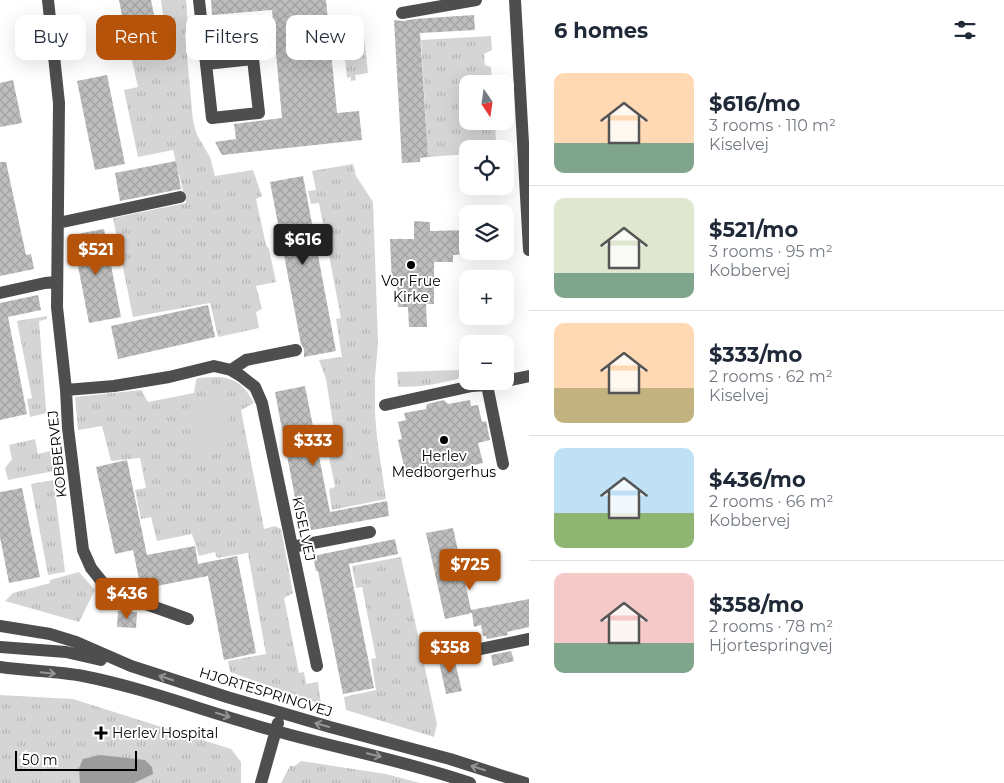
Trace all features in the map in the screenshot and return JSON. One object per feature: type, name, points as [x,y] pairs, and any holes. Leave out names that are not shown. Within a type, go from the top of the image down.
[{"type":"street","name":"KOBBERVEJ","points":[[48,0],[59,104],[57,307],[68,428],[83,550],[91,568],[103,583],[118,594],[188,619]]},
{"type":"street","points":[[199,0],[206,64],[212,118],[259,113],[253,59],[206,64]]},
{"type":"street","points":[[402,13],[476,0]]},
{"type":"street","points":[[515,0],[529,250]]},
{"type":"street","points":[[58,223],[180,197]]},
{"type":"street","points":[[0,294],[57,282]]},
{"type":"street","points":[[66,390],[114,386],[214,366],[231,370],[246,360],[296,350]]},
{"type":"street","name":"KISELVEJ","points":[[231,370],[255,388],[262,403],[317,666]]},
{"type":"street","points":[[514,379],[529,376]]},
{"type":"street","points":[[385,405],[459,389]]},
{"type":"street","points":[[488,390],[503,464]]},
{"type":"street","points":[[292,547],[370,532]]},
{"type":"street","name":"HJORTESPRINGVEJ","points":[[0,626],[50,634],[76,642],[131,666],[281,713],[450,759],[525,783]]},
{"type":"street","points":[[466,652],[529,639]]},
{"type":"street","points":[[0,647],[66,652],[131,666]]},
{"type":"street","points":[[0,667],[81,676],[122,685],[276,731],[394,760],[450,779],[470,783]]},
{"type":"street","points":[[261,783],[281,713]]},
{"type":"street","points":[[450,759],[450,779]]},
{"type":"green space","points":[[161,0],[186,0],[186,60],[193,121],[197,135],[210,157],[215,176],[253,170],[262,196],[256,199],[276,282],[256,286],[262,309],[256,312],[259,328],[218,337],[210,303],[133,317],[113,218],[186,203],[173,150],[138,157],[124,90],[138,87],[132,60],[176,60],[176,15],[163,15]]},
{"type":"green space","points":[[491,36],[492,50],[484,54],[485,65],[491,67],[491,75],[459,75],[459,130],[495,130],[496,140],[459,140],[459,155],[428,157],[421,40]]},
{"type":"green space","points":[[364,37],[368,73],[355,75],[356,80],[351,81],[351,77],[347,78],[345,60],[364,60]]},
{"type":"green space","points":[[353,164],[356,176],[373,202],[378,342],[375,413],[386,499],[332,510],[329,489],[335,487],[329,457],[323,458],[321,445],[330,443],[330,439],[335,437],[326,379],[319,360],[342,357],[336,319],[341,318],[319,203],[311,204],[308,191],[316,190],[312,171]]},
{"type":"green space","points":[[47,316],[47,319],[39,321],[47,413],[30,417],[27,399],[32,398],[17,321]]},
{"type":"green space","points":[[459,370],[459,378],[431,385],[398,387],[397,372]]},
{"type":"green space","points":[[222,377],[239,384],[254,403],[241,410],[264,529],[275,526],[281,529],[293,593],[284,598],[299,673],[304,672],[306,684],[318,682],[321,704],[230,672],[228,661],[266,654],[248,553],[217,558],[215,552],[199,556],[192,534],[157,541],[151,517],[141,519],[135,490],[146,488],[140,458],[111,461],[102,426],[78,430],[75,397],[141,390],[148,402],[194,393],[198,378]]},
{"type":"green space","points":[[224,400],[234,442],[198,449],[188,407]]},
{"type":"green space","points":[[35,439],[38,454],[54,450],[59,470],[8,480],[5,468],[12,459],[9,445]]},
{"type":"green space","points":[[65,478],[65,483],[54,485],[65,572],[48,575],[31,484]]},
{"type":"green space","points":[[401,557],[437,724],[434,737],[346,710],[344,697],[376,690],[371,659],[376,658],[362,587],[356,588],[352,566]]},
{"type":"green space","points":[[79,572],[95,590],[79,622],[5,601],[13,593],[50,583],[50,580]]},
{"type":"green space","name":"Herlev Hospital","points":[[0,695],[73,699],[231,749],[241,762],[241,783],[0,783]]},
{"type":"green space","points":[[301,761],[386,774],[420,783],[281,783],[290,766],[295,766]]},
{"type":"shaded area","points":[[100,755],[145,760],[152,767],[153,774],[134,783],[80,783],[79,768],[83,759]]},
{"type":"building","points":[[119,0],[151,0],[154,15],[122,15]]},
{"type":"building","points":[[211,0],[326,0],[327,15],[286,15],[286,60],[332,60],[337,113],[359,111],[362,140],[222,155],[215,142],[236,139],[234,124],[282,118],[276,53],[276,15],[272,15],[272,10],[212,15]]},
{"type":"building","points":[[474,15],[475,30],[420,33],[428,157],[420,158],[420,162],[402,163],[394,20],[403,21]]},
{"type":"building","points":[[107,75],[125,164],[95,170],[77,81]]},
{"type":"building","points":[[13,80],[22,123],[0,127],[0,83]]},
{"type":"building","points":[[176,161],[181,189],[120,201],[115,173]]},
{"type":"building","points":[[0,162],[6,162],[26,255],[31,254],[34,269],[0,276]]},
{"type":"building","points":[[303,176],[336,351],[304,357],[304,349],[301,344],[270,182]]},
{"type":"building","name":"Vor Frue Kirke","points":[[414,221],[430,222],[430,231],[459,230],[459,255],[453,255],[453,262],[434,262],[434,304],[426,304],[427,327],[409,327],[408,307],[398,307],[397,283],[392,284],[390,239],[414,239]]},
{"type":"building","points":[[104,229],[121,317],[89,323],[72,235]]},
{"type":"building","points":[[38,295],[41,310],[8,317],[27,414],[0,420],[0,303]]},
{"type":"building","points":[[208,305],[215,337],[118,359],[111,326]]},
{"type":"building","points":[[305,386],[330,512],[387,501],[389,516],[307,531],[302,507],[297,508],[275,392]]},
{"type":"building","name":"Herlev Medborgerhus","points":[[444,400],[448,404],[470,400],[471,406],[478,405],[482,422],[486,421],[490,440],[478,443],[483,463],[407,479],[398,440],[402,439],[398,422],[406,420],[404,413],[426,409],[427,404]]},
{"type":"building","points":[[127,460],[147,555],[195,546],[198,564],[237,556],[256,653],[224,660],[208,576],[141,589],[133,550],[115,554],[96,467]]},
{"type":"building","points":[[22,488],[40,577],[9,583],[0,537],[0,492]]},
{"type":"building","points":[[453,528],[471,610],[529,599],[529,627],[507,632],[508,635],[487,639],[486,636],[483,636],[481,625],[474,627],[472,613],[445,619],[426,533]]},
{"type":"building","points":[[395,539],[398,554],[349,564],[374,688],[343,694],[318,571],[316,571],[313,556]]},
{"type":"building","points":[[118,611],[137,612],[136,628],[117,627]]},
{"type":"building","points":[[511,651],[514,661],[493,666],[491,655]]},
{"type":"building","points":[[453,654],[462,691],[446,694],[438,657]]},
{"type":"place","name":"Vor Frue Kirke","points":[[411,265]]},
{"type":"place","name":"Herlev Medborgerhus","points":[[444,440]]},
{"type":"place","name":"Herlev Hospital","points":[[101,733]]}]
